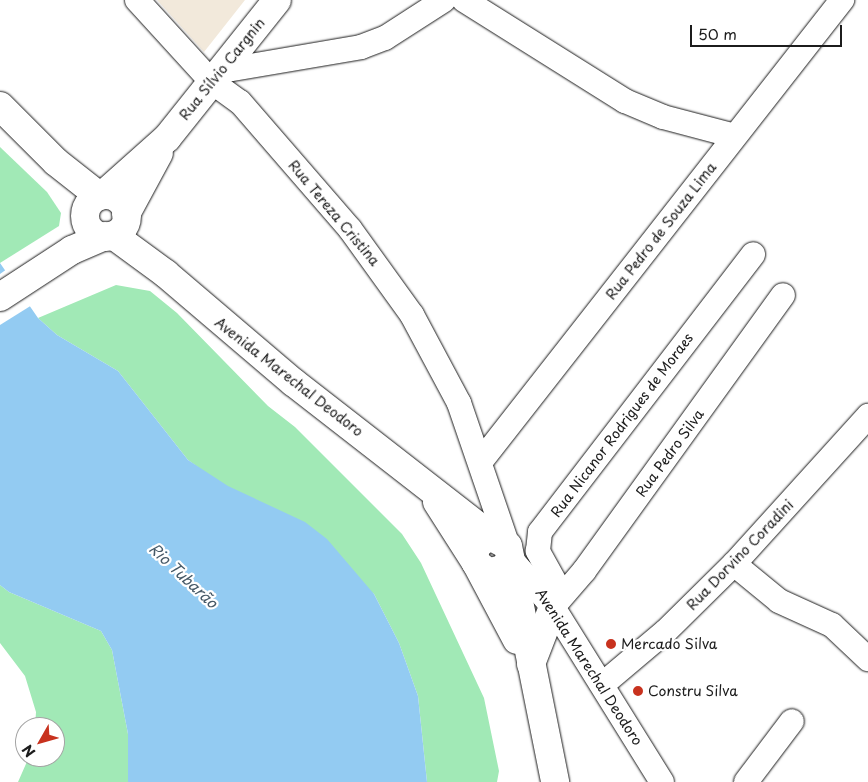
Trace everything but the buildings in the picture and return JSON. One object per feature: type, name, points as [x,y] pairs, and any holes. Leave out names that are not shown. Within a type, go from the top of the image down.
[{"type":"main road","name":"Rua Sílvio Cargnin","points":[[93,204],[167,138],[277,0]]},
{"type":"main road","points":[[0,106],[56,162],[93,204],[93,232],[118,226]]},
{"type":"main road","name":"Rua Sílvio Cargnin","points":[[118,226],[167,138]]},
{"type":"main road","points":[[93,204],[121,202],[118,226]]},
{"type":"main road","points":[[65,255],[93,204]]},
{"type":"main road","points":[[0,297],[65,255],[118,226]]},
{"type":"main road","name":"Avenida Marechal Deodoro","points":[[118,226],[166,274],[250,348],[416,476],[503,547]]},
{"type":"main road","name":"Avenida Marechal Deodoro","points":[[416,476],[476,563],[530,666]]},
{"type":"main road","points":[[476,563],[484,571],[495,573],[504,568],[503,547]]},
{"type":"main road","points":[[503,547],[554,780]]},
{"type":"main road","points":[[530,666],[553,607]]},
{"type":"street","name":"Rua Tereza Cristina","points":[[137,0],[217,76],[380,267],[440,363],[481,462],[503,547]]},
{"type":"street","points":[[217,76],[361,47],[385,38],[444,0]]},
{"type":"street","points":[[464,0],[625,102],[663,117],[735,136]]},
{"type":"street","name":"Rua Pedro de Souza Lima","points":[[481,462],[842,0]]},
{"type":"street","name":"Rua Nicanor Rodrigues de Moraes","points":[[553,607],[556,584],[538,551],[540,532],[753,254]]},
{"type":"street","name":"Rua Pedro Silva","points":[[553,607],[584,571],[783,295]]},
{"type":"street","name":"Rua Dorvino Coradini","points":[[602,684],[666,631],[734,564],[868,416]]},
{"type":"street","name":"Avenida Marechal Deodoro","points":[[503,547],[553,607],[662,782]]},
{"type":"street","points":[[734,564],[779,600],[832,625],[868,659]]},
{"type":"street","points":[[746,782],[792,721]]},
{"type":"shaded area","points":[[157,0],[245,0],[204,52]]},
{"type":"green space","points":[[0,147],[47,192],[61,213],[59,226],[0,263]]},
{"type":"green space","points":[[116,285],[150,291],[177,313],[268,406],[295,427],[402,534],[421,563],[484,698],[499,771],[497,782],[427,782],[418,696],[399,643],[374,594],[188,460],[118,371],[57,335],[38,318]]},
{"type":"green space","points":[[0,585],[9,592],[101,631],[112,650],[128,734],[128,782],[18,782],[25,767],[65,767],[65,717],[36,717],[36,712],[25,676],[0,643]]},
{"type":"water","name":"Rio Tubarão","points":[[0,263],[38,318],[57,335],[118,371],[188,460],[228,486],[305,522],[327,539],[374,594],[399,643],[418,696],[427,782],[128,782],[128,734],[112,650],[101,631],[9,592],[0,585]]},
{"type":"pier","points":[[7,269],[32,305],[0,325],[0,274]]},
{"type":"place","name":"Mercado Silva","points":[[611,644]]},
{"type":"place","name":"Constru Silva","points":[[638,691]]}]
